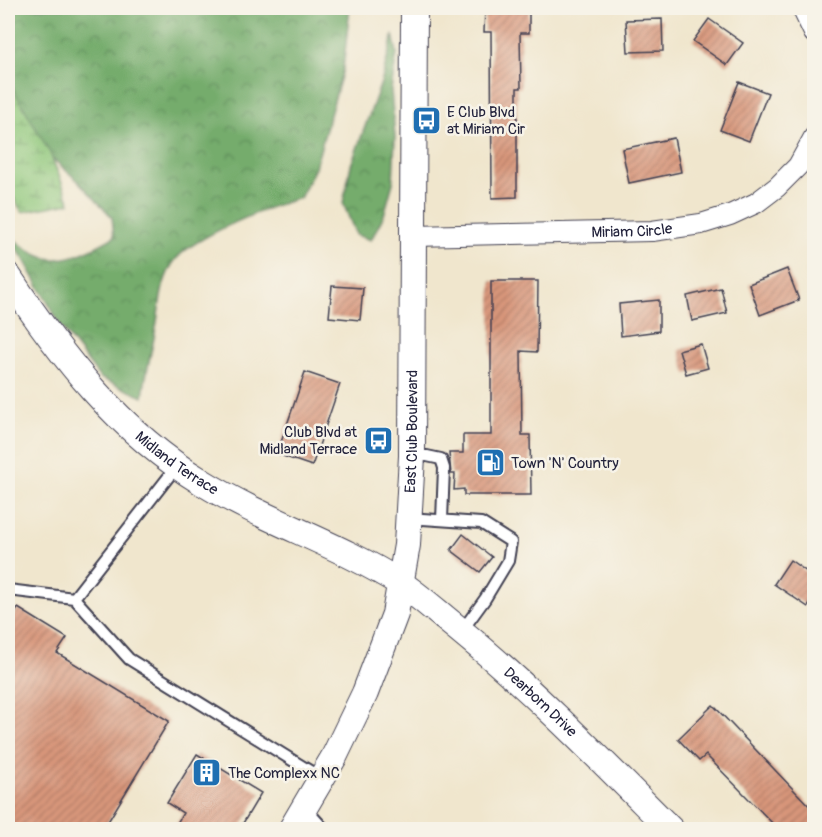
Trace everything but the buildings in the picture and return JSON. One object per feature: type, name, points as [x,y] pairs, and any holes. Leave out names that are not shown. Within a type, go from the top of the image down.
[{"type":"street","name":"East Club Boulevard","points":[[291,830],[365,693],[395,614],[407,544],[412,456],[414,8]]},
{"type":"street","points":[[802,8],[814,33]]},
{"type":"street","name":"Miriam Circle","points":[[413,236],[652,231],[701,224],[730,215],[777,188],[798,166],[814,137]]},
{"type":"street","name":"Midland Terrace","points":[[8,276],[34,315],[97,395],[137,433],[177,465],[202,482],[359,560],[400,584]]},
{"type":"street","name":"Dearborn Drive","points":[[400,584],[499,662],[671,830]]},
{"type":"lane","points":[[412,456],[441,459],[444,468],[442,520]]},
{"type":"lane","points":[[74,598],[177,465]]},
{"type":"lane","points":[[408,518],[481,523],[511,542],[508,561],[461,632]]},
{"type":"lane","points":[[8,591],[74,598],[129,659],[321,778]]},
{"type":"lane","points":[[304,808],[325,830]]},
{"type":"green space","points":[[8,8],[350,8],[343,69],[315,168],[300,198],[253,215],[216,232],[186,250],[176,259],[170,267],[163,287],[143,397],[100,378],[62,328],[22,256],[8,238],[8,234],[43,257],[61,259],[80,254],[114,237],[112,217],[77,180],[37,145],[8,101]]},
{"type":"green space","points":[[393,35],[397,53],[391,90],[395,137],[393,183],[384,215],[371,240],[356,235],[343,203],[351,165],[382,80]]},
{"type":"green space","points":[[8,80],[50,153],[70,203],[22,212],[8,189]]},
{"type":"place","name":"E Club Blvd at Miriam Cir","points":[[426,121]]},
{"type":"place","name":"Club Blvd at Midland Terrace","points":[[378,441]]},
{"type":"place","name":"Town 'N' Country","points":[[490,463]]},
{"type":"place","name":"The Complexx NC","points":[[207,773]]}]
